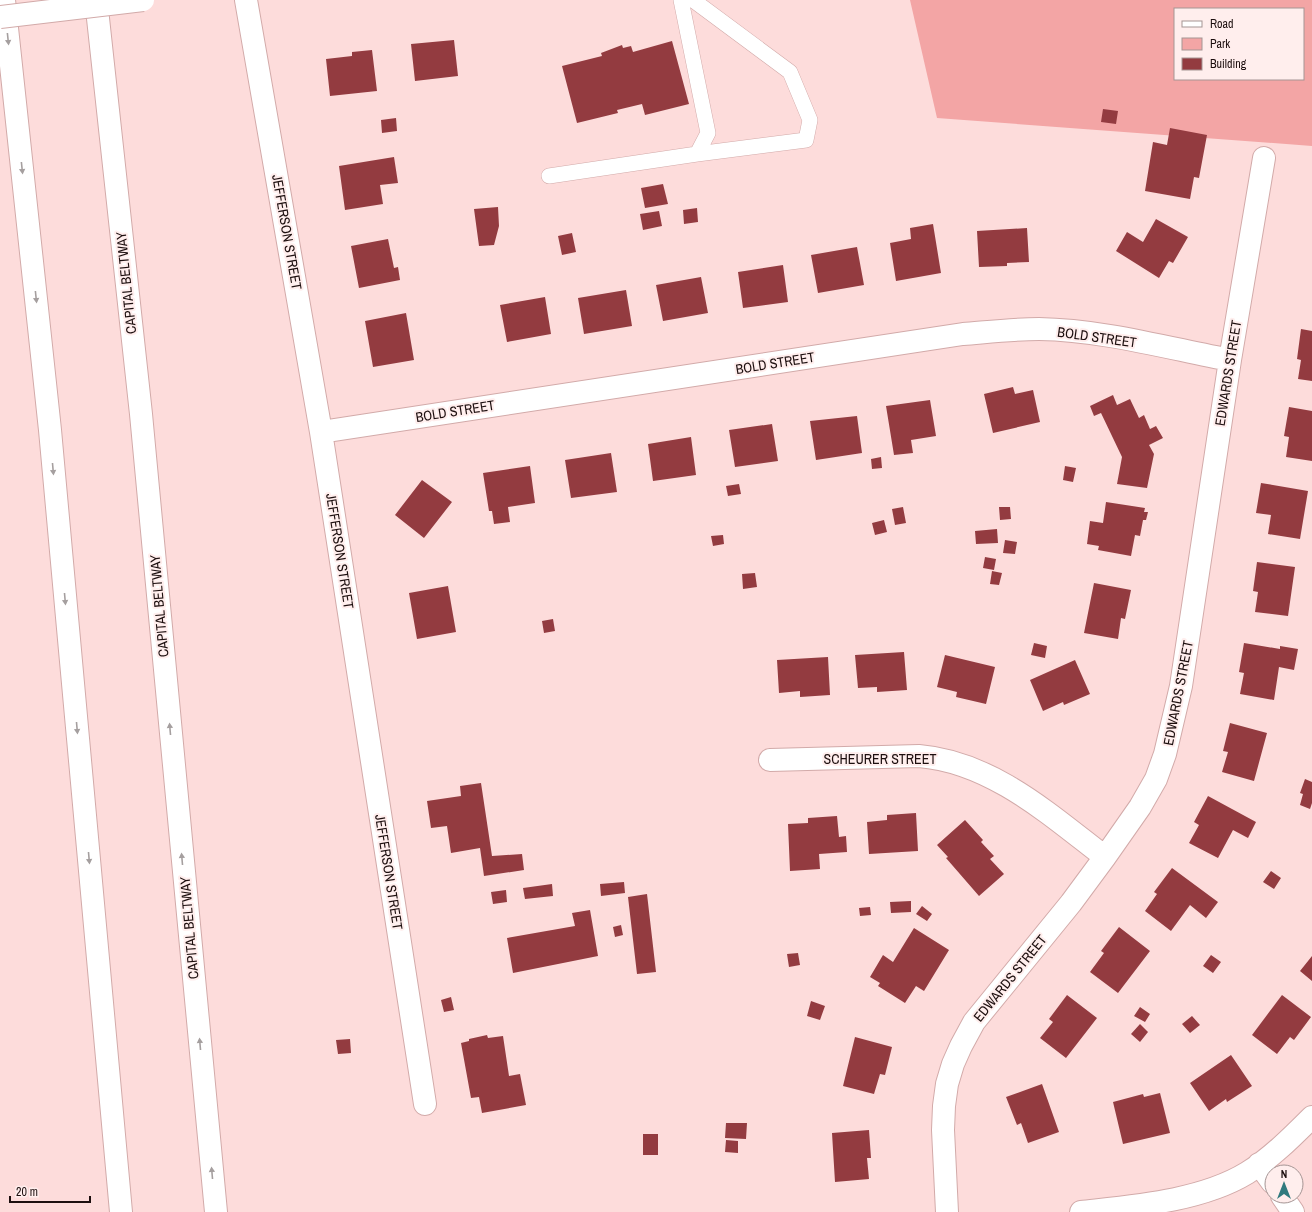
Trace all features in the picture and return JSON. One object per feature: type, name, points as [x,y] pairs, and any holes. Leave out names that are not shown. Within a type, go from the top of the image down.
[{"type":"main road","points":[[4,0],[50,430],[121,1212]]},
{"type":"main road","name":"CAPITAL BELTWAY","points":[[96,0],[141,422],[216,1212]]},
{"type":"main road","points":[[0,17],[143,0]]},
{"type":"main road","name":"JEFFERSON STREET","points":[[246,0],[321,432],[425,1104]]},
{"type":"main road","name":"EDWARDS STREET","points":[[947,1212],[944,1124],[947,1084],[953,1064],[974,1022],[1071,903],[1140,807],[1156,780],[1165,754],[1175,717],[1230,360],[1264,158]]},
{"type":"main road","name":"BOLD STREET","points":[[321,432],[963,334],[1039,329],[1075,332],[1114,337],[1230,360]]},
{"type":"main road","name":"SCHEURER STREET","points":[[770,760],[919,756],[937,758],[956,763],[1004,784],[1105,857]]},
{"type":"main road","points":[[1081,1212],[1132,1207],[1193,1194],[1221,1184],[1245,1174],[1260,1164],[1312,1117]]},
{"type":"main road","points":[[1260,1164],[1264,1170]]},
{"type":"lane","points":[[681,0],[708,133],[697,154]]},
{"type":"lane","points":[[549,176],[697,154],[806,140],[810,120],[790,72],[693,0]]},
{"type":"green space","points":[[910,0],[1312,0],[1312,146],[937,118]]},
{"type":"building","points":[[454,40],[458,76],[415,81],[411,44]]},
{"type":"building","points":[[672,41],[689,104],[645,115],[642,104],[617,110],[618,113],[577,123],[562,66],[602,56],[601,53],[622,45],[623,48],[631,46],[633,52]]},
{"type":"building","points":[[372,50],[377,91],[330,96],[326,59],[352,56],[352,52]]},
{"type":"building","points":[[1103,109],[1118,111],[1116,124],[1101,122]]},
{"type":"building","points":[[396,118],[397,131],[382,133],[381,120]]},
{"type":"building","points":[[1170,128],[1207,135],[1199,178],[1194,177],[1190,199],[1145,191],[1153,142],[1167,145]]},
{"type":"building","points":[[394,157],[398,183],[380,185],[383,204],[345,210],[339,166]]},
{"type":"building","points":[[663,184],[668,204],[645,208],[641,188]]},
{"type":"building","points":[[498,207],[499,226],[494,245],[479,246],[474,209]]},
{"type":"building","points":[[697,208],[698,222],[684,224],[683,210]]},
{"type":"building","points":[[659,211],[662,226],[643,230],[640,214]]},
{"type":"building","points":[[1156,219],[1188,237],[1173,263],[1169,261],[1159,278],[1116,251],[1127,232],[1143,242]]},
{"type":"building","points":[[933,224],[941,273],[896,281],[890,243],[911,239],[910,228]]},
{"type":"building","points":[[1027,228],[1029,262],[1007,263],[1007,266],[979,267],[977,231]]},
{"type":"building","points":[[572,233],[576,252],[562,255],[558,236]]},
{"type":"building","points":[[388,239],[394,268],[398,267],[400,280],[359,288],[351,246]]},
{"type":"building","points":[[857,247],[864,285],[818,293],[811,255]]},
{"type":"building","points":[[783,265],[788,302],[743,308],[738,272]]},
{"type":"building","points":[[701,277],[708,313],[663,321],[656,285]]},
{"type":"building","points":[[626,290],[632,326],[584,334],[578,298]]},
{"type":"building","points":[[545,297],[551,334],[507,342],[500,305]]},
{"type":"building","points":[[406,313],[414,360],[373,367],[365,321]]},
{"type":"building","points":[[1301,329],[1312,331],[1312,381],[1298,379],[1301,360],[1297,359]]},
{"type":"building","points":[[1013,387],[1015,394],[1033,390],[1040,422],[993,433],[984,394]]},
{"type":"building","points":[[1113,395],[1117,405],[1130,399],[1139,418],[1144,415],[1150,429],[1156,426],[1163,438],[1149,445],[1154,454],[1147,488],[1117,484],[1122,457],[1101,413],[1094,416],[1090,406]]},
{"type":"building","points":[[930,400],[936,436],[911,440],[913,453],[894,455],[886,406]]},
{"type":"building","points":[[1289,407],[1312,411],[1312,461],[1286,457],[1289,437],[1284,436]]},
{"type":"building","points":[[857,416],[862,453],[816,460],[810,421]]},
{"type":"building","points":[[772,424],[778,461],[735,467],[729,430]]},
{"type":"building","points":[[691,437],[696,475],[653,481],[648,444]]},
{"type":"building","points":[[611,453],[617,492],[571,498],[565,460]]},
{"type":"building","points":[[881,457],[882,468],[872,469],[871,459]]},
{"type":"building","points":[[530,466],[535,503],[508,507],[510,522],[494,524],[492,511],[489,511],[483,473]]},
{"type":"building","points":[[1065,466],[1076,468],[1073,482],[1063,480]]},
{"type":"building","points":[[422,480],[452,502],[424,538],[395,515]]},
{"type":"building","points":[[1261,483],[1308,491],[1300,539],[1268,534],[1271,515],[1256,513]]},
{"type":"building","points":[[739,484],[741,494],[728,496],[726,486]]},
{"type":"building","points":[[1106,502],[1145,508],[1144,512],[1148,512],[1146,520],[1143,520],[1140,536],[1135,535],[1131,556],[1098,550],[1099,546],[1087,544],[1090,521],[1103,523]]},
{"type":"building","points":[[903,507],[906,523],[895,525],[892,509]]},
{"type":"building","points":[[999,507],[1010,507],[1011,519],[1000,520]]},
{"type":"building","points":[[884,520],[887,532],[875,535],[872,523]]},
{"type":"building","points":[[997,529],[998,543],[976,544],[975,531]]},
{"type":"building","points":[[723,535],[724,544],[713,546],[711,536]]},
{"type":"building","points":[[1005,540],[1017,542],[1015,554],[1003,553]]},
{"type":"building","points":[[985,557],[996,559],[994,570],[983,568]]},
{"type":"building","points":[[1257,562],[1295,567],[1288,616],[1255,612],[1258,592],[1253,591]]},
{"type":"building","points":[[992,571],[1002,573],[999,585],[990,584]]},
{"type":"building","points":[[755,573],[757,587],[743,589],[742,574]]},
{"type":"building","points":[[1094,583],[1131,590],[1125,619],[1121,618],[1118,639],[1084,633]]},
{"type":"building","points":[[448,586],[456,632],[417,639],[409,593]]},
{"type":"building","points":[[553,619],[555,631],[544,633],[542,621]]},
{"type":"building","points":[[1034,643],[1047,646],[1045,658],[1031,655]]},
{"type":"building","points":[[1244,643],[1280,649],[1280,646],[1298,649],[1294,670],[1279,667],[1274,700],[1240,694],[1244,673],[1239,672]]},
{"type":"building","points":[[904,652],[907,690],[877,692],[877,687],[858,688],[855,655]]},
{"type":"building","points":[[945,655],[995,667],[986,704],[956,697],[957,692],[937,687]]},
{"type":"building","points":[[828,657],[830,695],[800,697],[800,691],[779,693],[777,660]]},
{"type":"building","points":[[1075,660],[1090,694],[1064,705],[1063,702],[1043,711],[1030,680]]},
{"type":"building","points":[[1230,723],[1267,733],[1254,781],[1222,772],[1228,752],[1223,751]]},
{"type":"building","points":[[1305,779],[1312,782],[1312,803],[1310,809],[1300,805],[1303,794],[1300,793]]},
{"type":"building","points":[[481,783],[492,856],[522,854],[524,870],[484,876],[480,848],[451,853],[447,826],[431,828],[427,801],[461,796],[460,786]]},
{"type":"building","points":[[1208,796],[1256,822],[1248,838],[1233,830],[1218,858],[1189,843],[1199,825],[1194,822]]},
{"type":"building","points":[[916,813],[918,851],[869,854],[867,822],[887,820],[887,815]]},
{"type":"building","points":[[837,816],[839,837],[846,836],[847,852],[819,854],[820,869],[790,871],[788,824],[808,823],[808,818]]},
{"type":"building","points":[[965,820],[983,840],[981,842],[994,856],[990,859],[1004,874],[979,896],[946,858],[948,857],[937,845]]},
{"type":"building","points":[[1172,868],[1218,902],[1206,918],[1190,905],[1171,931],[1145,911],[1157,894],[1154,892]]},
{"type":"building","points":[[1271,871],[1281,878],[1274,889],[1263,882]]},
{"type":"building","points":[[624,882],[625,893],[601,896],[600,884]]},
{"type":"building","points":[[552,884],[553,896],[525,899],[523,888]]},
{"type":"building","points":[[506,890],[507,902],[493,904],[491,892]]},
{"type":"building","points":[[647,894],[656,972],[637,974],[628,897]]},
{"type":"building","points":[[911,901],[911,912],[891,913],[890,902]]},
{"type":"building","points":[[922,906],[932,914],[927,921],[916,914]]},
{"type":"building","points":[[870,907],[871,915],[860,916],[859,908]]},
{"type":"building","points":[[590,910],[598,956],[513,973],[507,938],[575,926],[572,913]]},
{"type":"building","points":[[621,925],[623,935],[615,937],[613,927]]},
{"type":"building","points":[[1119,927],[1150,951],[1118,993],[1090,972],[1104,953],[1101,951]]},
{"type":"building","points":[[914,928],[949,950],[924,991],[916,986],[905,1003],[878,986],[880,983],[870,977],[883,955],[893,962]]},
{"type":"building","points":[[798,953],[800,965],[789,967],[787,954]]},
{"type":"building","points":[[1211,955],[1221,962],[1213,973],[1203,966]]},
{"type":"building","points":[[1312,956],[1312,981],[1300,971]]},
{"type":"building","points":[[1067,995],[1097,1018],[1066,1058],[1040,1038],[1053,1022],[1049,1019]]},
{"type":"building","points":[[1282,995],[1311,1017],[1294,1040],[1290,1037],[1277,1054],[1252,1035]]},
{"type":"building","points":[[451,997],[454,1010],[444,1012],[441,1000]]},
{"type":"building","points":[[811,1001],[825,1006],[820,1020],[807,1016]]},
{"type":"building","points":[[1140,1007],[1150,1014],[1145,1022],[1134,1016]]},
{"type":"building","points":[[1192,1016],[1200,1025],[1190,1033],[1182,1024]]},
{"type":"building","points":[[1140,1024],[1148,1032],[1140,1042],[1131,1034]]},
{"type":"building","points":[[487,1035],[488,1038],[503,1036],[509,1076],[520,1074],[526,1105],[482,1113],[479,1097],[471,1098],[461,1043],[469,1041],[469,1039]]},
{"type":"building","points":[[855,1037],[892,1047],[885,1075],[880,1074],[874,1094],[843,1086]]},
{"type":"building","points":[[350,1039],[351,1053],[338,1054],[336,1040]]},
{"type":"building","points":[[1231,1055],[1252,1086],[1227,1102],[1226,1099],[1209,1111],[1190,1083]]},
{"type":"building","points":[[1042,1084],[1059,1132],[1028,1143],[1021,1123],[1017,1125],[1006,1097]]},
{"type":"building","points":[[1160,1093],[1170,1133],[1123,1144],[1113,1102],[1143,1094],[1144,1097]]},
{"type":"building","points":[[726,1123],[747,1123],[746,1139],[725,1138]]},
{"type":"building","points":[[869,1130],[871,1158],[867,1158],[869,1179],[835,1182],[832,1133]]},
{"type":"building","points":[[643,1134],[658,1134],[658,1155],[643,1155]]},
{"type":"building","points":[[726,1140],[738,1141],[738,1153],[725,1152]]}]
